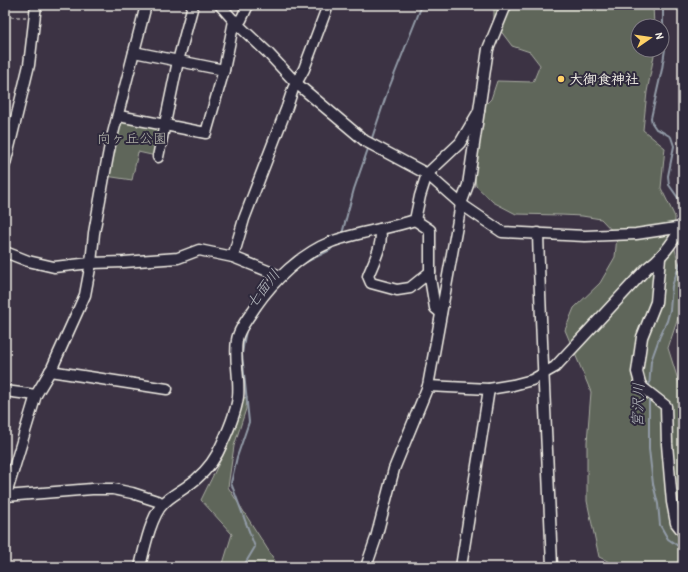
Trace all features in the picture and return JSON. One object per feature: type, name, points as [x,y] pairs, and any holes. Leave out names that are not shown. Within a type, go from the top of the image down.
[{"type":"street","points":[[5,164],[29,66],[36,5]]},
{"type":"street","points":[[146,5],[119,116],[110,144],[94,233],[91,263],[85,295],[50,370],[36,395],[5,497],[92,489],[113,489],[132,493],[163,503]]},
{"type":"street","points":[[158,157],[178,61],[193,5]]},
{"type":"street","points":[[234,21],[241,20],[248,5]]},
{"type":"street","points":[[233,257],[244,219],[293,88],[304,69],[328,5]]},
{"type":"street","points":[[366,567],[376,538],[394,469],[428,386],[461,204],[468,185],[488,49],[506,5]]},
{"type":"street","points":[[223,6],[234,21],[268,53],[296,83],[370,144],[428,174],[461,204],[502,232],[585,236],[636,234],[682,228]]},
{"type":"street","points":[[119,116],[206,133],[224,70],[234,21]]},
{"type":"street","points":[[134,52],[224,70]]},
{"type":"street","points":[[415,220],[420,196],[428,174],[460,143],[479,111]]},
{"type":"street","points":[[140,567],[152,523],[163,503],[187,487],[202,474],[212,463],[223,442],[238,398],[236,359],[237,338],[245,322],[263,296],[280,276],[310,253],[332,242],[415,220],[430,230],[430,272],[435,308],[441,313]]},
{"type":"street","points":[[428,386],[489,389],[532,380],[555,367],[647,268],[660,258],[682,228]]},
{"type":"street","points":[[380,229],[381,234],[378,249],[368,276],[371,283],[397,290],[410,288],[430,272]]},
{"type":"street","points":[[538,233],[543,374],[549,466],[552,567]]},
{"type":"street","points":[[5,252],[28,261],[54,267],[91,263],[178,258],[199,250],[233,257],[280,276]]},
{"type":"street","points":[[660,258],[656,302],[642,337],[637,372],[643,388],[666,406],[667,444],[672,502],[676,523],[683,532]]},
{"type":"street","points":[[50,370],[167,389]]},
{"type":"street","points":[[461,567],[489,389]]},
{"type":"street","points":[[5,391],[36,395]]},
{"type":"path","points":[[5,16],[35,17]]},
{"type":"green space","points":[[494,5],[653,5],[654,18],[630,18],[630,58],[653,58],[647,92],[643,130],[665,148],[661,188],[675,217],[675,249],[683,282],[683,303],[668,348],[683,396],[683,567],[620,567],[599,557],[587,501],[587,442],[591,392],[565,330],[574,308],[600,283],[615,257],[617,236],[601,219],[582,216],[516,214],[493,202],[476,186],[472,152],[479,111],[491,99],[497,81],[533,82],[540,65],[530,52],[512,46],[494,22]]},
{"type":"green space","name":"向ヶ丘公園","points":[[121,119],[162,127],[156,156],[138,152],[132,180],[106,176]]},
{"type":"green space","points":[[247,397],[246,409],[234,446],[228,487],[277,564],[275,567],[222,567],[232,534],[201,500],[226,449],[241,399]]},
{"type":"waterway","name":"七面川","points":[[371,141],[387,93],[422,5]]},
{"type":"waterway","name":"宮沢川","points":[[663,5],[665,49],[651,118],[656,129],[671,137],[674,146],[668,176],[669,185],[683,205]]},
{"type":"waterway","name":"七面川","points":[[342,234],[354,189],[369,146]]},
{"type":"waterway","name":"七面川","points":[[304,263],[330,250],[335,244]]},
{"type":"waterway","name":"宮沢川","points":[[649,389],[651,361],[667,321],[670,310],[672,286],[683,255]]},
{"type":"waterway","name":"七面川","points":[[243,567],[255,547],[231,483],[237,457],[249,422],[242,354],[244,341],[246,331],[261,308]]},
{"type":"waterway","name":"宮沢川","points":[[649,398],[649,449],[660,525],[668,539],[681,548],[683,553]]},
{"type":"place","name":"大御食神社","points":[[561,79]]}]
